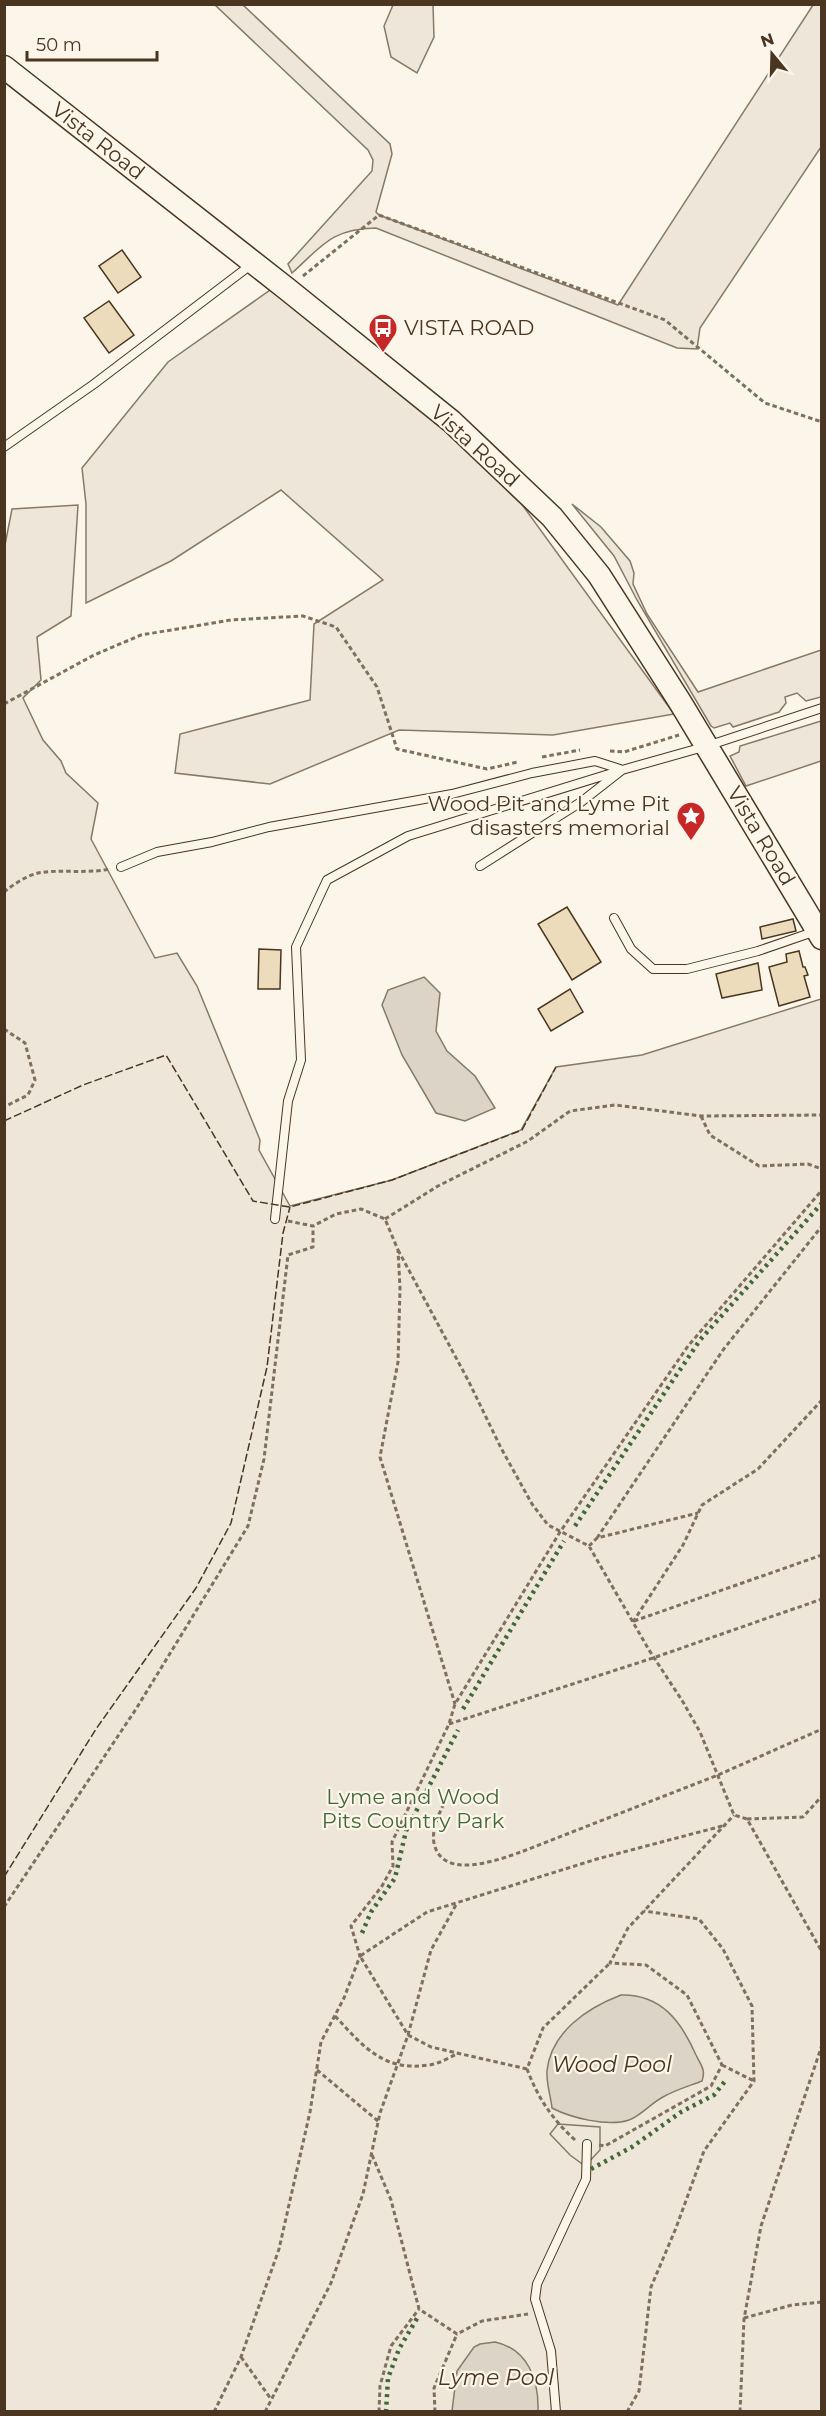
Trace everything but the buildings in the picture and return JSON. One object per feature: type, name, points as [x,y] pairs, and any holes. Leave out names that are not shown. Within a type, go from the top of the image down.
[{"type":"main road","name":"Vista Road","points":[[4,67],[451,421],[552,517],[599,576],[707,746],[819,934]]},
{"type":"lane","points":[[4,447],[94,384],[253,263]]},
{"type":"lane","points":[[275,1219],[288,1101],[301,1060],[296,946],[327,880],[408,836],[707,746],[822,708]]},
{"type":"lane","points":[[121,867],[157,852],[212,842],[269,827],[452,794],[532,773],[595,761],[622,770]]},
{"type":"lane","points":[[480,866],[581,802],[622,770]]},
{"type":"lane","points":[[614,918],[631,949],[653,969],[687,969],[819,934]]},
{"type":"lane","points":[[556,2412],[550,2351],[535,2299],[537,2284],[586,2179],[587,2144]]},
{"type":"path","points":[[287,289],[379,215],[665,320],[765,404],[822,422]]},
{"type":"path","points":[[4,704],[94,655],[141,635],[231,620],[303,616],[336,627],[377,687],[397,749],[487,769],[519,762]]},
{"type":"path","points":[[604,751],[624,752],[680,735],[707,746]]},
{"type":"path","points":[[541,757],[583,750]]},
{"type":"path","points":[[4,892],[14,884],[38,873],[95,872],[121,867]]},
{"type":"path","points":[[4,1029],[25,1043],[35,1080],[28,1095],[4,1107]]},
{"type":"path","points":[[385,1219],[438,1186],[528,1141],[570,1112],[615,1105],[701,1116],[822,1115]]},
{"type":"path","points":[[701,1116],[711,1135],[759,1166],[808,1164],[822,1169]]},
{"type":"path","points":[[527,2069],[431,2047],[408,2035],[360,1956],[351,1926],[382,1886],[393,1866],[392,1842],[449,1724],[455,1704],[560,1532],[688,1346],[822,1190]]},
{"type":"path","points":[[275,1219],[313,1226],[336,1214],[361,1209],[385,1219],[398,1250],[532,1504],[548,1525],[589,1546],[653,1658],[683,1702],[699,1732],[734,1815]]},
{"type":"path","points":[[4,1907],[136,1709],[248,1526],[264,1459],[288,1255],[313,1247],[313,1226]]},
{"type":"path","points":[[589,1546],[597,1538],[723,1350],[822,1226]]},
{"type":"path","points":[[398,1250],[400,1288],[398,1362],[380,1456],[455,1704]]},
{"type":"path","points":[[633,1622],[683,1545],[702,1504],[758,1469],[822,1400]]},
{"type":"path","points":[[597,1538],[698,1513]]},
{"type":"path","points":[[633,1622],[822,1555]]},
{"type":"path","points":[[449,1724],[653,1658],[822,1599]]},
{"type":"path","points":[[447,1797],[436,1820],[433,1842],[441,1857],[463,1867],[504,1858],[718,1775],[822,1729]]},
{"type":"path","points":[[734,1815],[747,1818],[803,1817],[822,1796]]},
{"type":"path","points":[[722,2065],[711,2086],[605,2146],[578,2142],[556,2122],[536,2094],[527,2069],[543,2028],[610,1963],[628,1928],[734,1815]]},
{"type":"path","points":[[747,1818],[822,1952]]},
{"type":"path","points":[[214,2412],[241,2357],[279,2249],[310,2112],[321,2042],[335,2016],[360,1956],[427,1912],[597,1859],[727,1824]]},
{"type":"path","points":[[265,2412],[331,2283],[363,2194],[378,2121],[408,2035],[431,1950],[457,1902]]},
{"type":"path","points":[[627,2412],[639,2391],[651,2287],[676,2228],[704,2151],[754,2081],[752,2007],[723,1949],[699,1919],[644,1911]]},
{"type":"path","points":[[610,1963],[646,1965],[687,1995],[722,2065],[754,2081]]},
{"type":"path","points":[[335,2016],[366,2048],[397,2066],[430,2065],[460,2053]]},
{"type":"path","points":[[740,2412],[744,2319],[761,2226],[822,2045]]},
{"type":"path","points":[[316,2070],[378,2121]]},
{"type":"path","points":[[372,2154],[392,2200],[419,2309],[457,2334]]},
{"type":"path","points":[[744,2319],[792,2305],[822,2302]]},
{"type":"path","points":[[379,2412],[380,2386],[391,2346],[419,2309]]},
{"type":"path","points":[[435,2412],[434,2388],[457,2334],[482,2321],[537,2312]]},
{"type":"path","points":[[241,2357],[271,2399]]},
{"type":"green space","points":[[215,5],[243,5],[390,144],[392,154],[376,212],[379,215],[618,305],[813,5],[821,5],[821,147],[700,328],[697,349],[677,348],[376,228],[338,235],[320,247],[292,273],[288,264],[372,171],[373,160],[368,150]]},
{"type":"green space","points":[[393,5],[433,5],[434,37],[417,73],[391,57],[384,26]]},
{"type":"green space","points":[[273,288],[481,448],[674,714],[553,735],[399,730],[270,784],[175,773],[180,734],[310,700],[314,624],[383,580],[281,490],[171,561],[86,603],[86,504],[82,468],[168,362]]},
{"type":"green space","points":[[572,504],[601,527],[630,561],[634,573],[633,584],[647,614],[698,692],[821,650],[821,697],[806,701],[797,693],[785,697],[786,703],[779,712],[733,727],[730,723],[714,728],[711,726],[637,600],[614,556]]},
{"type":"green space","name":"Lyme and Wood Pits Country Park","points":[[78,505],[71,616],[37,637],[41,680],[23,698],[43,740],[61,761],[66,773],[98,803],[91,839],[155,958],[177,953],[197,986],[260,1140],[259,1150],[290,1206],[392,1180],[521,1130],[556,1067],[642,1055],[821,999],[821,2411],[5,2411],[4,550],[12,509]]},
{"type":"green space","points":[[821,721],[821,761],[746,786],[730,756],[739,752],[740,746]]},
{"type":"shaded area","points":[[558,2124],[600,2127],[600,2150],[585,2166],[570,2155],[550,2134]]},
{"type":"water","points":[[424,977],[440,993],[436,1031],[447,1051],[475,1076],[495,1108],[465,1121],[436,1113],[402,1055],[382,1005],[388,990]]},
{"type":"water","name":"Wood Pool","points":[[621,1995],[647,1999],[668,2012],[684,2031],[701,2065],[702,2081],[677,2090],[634,2118],[620,2122],[590,2120],[552,2108],[547,2071],[555,2044],[563,2033],[584,2014]]},
{"type":"water","name":"Lyme Pool","points":[[495,2342],[516,2351],[529,2368],[534,2377],[538,2411],[452,2411],[457,2371],[474,2347]]},
{"type":"hedge","points":[[575,1526],[700,1340],[822,1203]]},
{"type":"hedge","points":[[463,1709],[564,1541]]},
{"type":"hedge","points":[[362,1933],[371,1912],[395,1878],[406,1831],[458,1730]]},
{"type":"hedge","points":[[591,2169],[632,2147],[681,2112],[714,2095],[726,2080]]},
{"type":"hedge","points":[[386,2412],[388,2378],[399,2349],[419,2315]]},
{"type":"fence","points":[[4,1121],[83,1085],[166,1055],[253,1201],[290,1207],[392,1180],[522,1130],[556,1067]]},
{"type":"fence","points":[[4,1877],[96,1729],[196,1588],[231,1523],[267,1367],[283,1233],[290,1207]]},
{"type":"place","name":"VISTA ROAD","points":[[383,354]]},
{"type":"place","name":"Wood Pit and Lyme Pit disasters memorial","points":[[691,842]]}]
